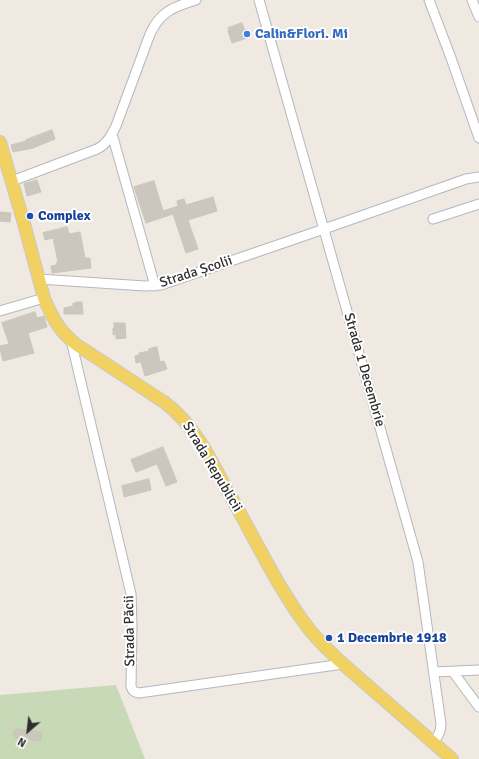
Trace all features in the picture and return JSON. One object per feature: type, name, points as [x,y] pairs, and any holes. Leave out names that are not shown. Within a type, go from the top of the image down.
[{"type":"main road","name":"Strada Republicii","points":[[0,142],[44,298],[57,325],[71,340],[168,405],[184,420],[202,444],[268,565],[310,630],[343,664],[452,759]]},
{"type":"street","points":[[12,181],[97,149],[107,142],[112,134],[123,107],[154,26],[164,14],[170,10],[196,0]]},
{"type":"street","name":"Strada 1 Decembrie","points":[[258,0],[418,562],[441,729],[439,735],[433,743]]},
{"type":"street","points":[[429,0],[479,138]]},
{"type":"street","points":[[472,0],[479,17]]},
{"type":"street","points":[[112,134],[155,286]]},
{"type":"street","name":"Strada Școlii","points":[[39,279],[155,286],[324,230],[466,179],[479,177]]},
{"type":"street","points":[[434,219],[479,204]]},
{"type":"street","points":[[0,311],[44,298]]},
{"type":"street","name":"Strada Păcii","points":[[71,340],[131,594],[131,686],[135,693],[343,664]]},
{"type":"street","points":[[434,672],[479,670]]},
{"type":"street","points":[[453,672],[479,707]]},
{"type":"green space","points":[[116,685],[145,759],[0,759],[0,695]]},
{"type":"building","points":[[242,23],[245,30],[247,29],[250,37],[232,43],[228,28]]},
{"type":"building","points":[[52,130],[55,139],[33,148],[13,152],[11,145],[26,141]]},
{"type":"building","points":[[37,180],[41,192],[27,196],[24,184]]},
{"type":"building","points":[[154,181],[163,211],[178,206],[177,201],[184,199],[186,205],[213,197],[217,211],[188,220],[198,249],[186,253],[173,214],[146,223],[134,187]]},
{"type":"building","points":[[0,212],[11,213],[10,222],[0,221]]},
{"type":"building","points":[[67,227],[69,234],[80,232],[85,258],[90,258],[91,268],[52,273],[51,266],[56,265],[58,262],[53,238],[45,240],[43,233]]},
{"type":"building","points":[[82,302],[83,314],[64,314],[64,308],[73,306],[73,303]]},
{"type":"building","points":[[35,312],[37,318],[44,316],[47,327],[28,333],[34,353],[3,361],[0,346],[9,344],[2,323]]},
{"type":"building","points":[[114,323],[125,323],[126,338],[116,339],[116,334],[113,335]]},
{"type":"building","points":[[157,347],[160,362],[164,361],[167,369],[145,376],[141,362],[136,363],[135,356],[139,355],[139,353],[149,351],[149,349]]},
{"type":"building","points":[[163,447],[177,482],[166,486],[157,464],[136,472],[131,460]]},
{"type":"building","points":[[149,479],[151,490],[124,497],[122,486]]},
{"type":"building","points":[[17,729],[42,732],[41,741],[17,738],[13,736],[14,731]]},
{"type":"place","name":"Calin&Flori. Mi","points":[[247,34]]},
{"type":"place","name":"Complex","points":[[30,216]]},
{"type":"place","name":"1 Decembrie 1918","points":[[329,638]]}]
